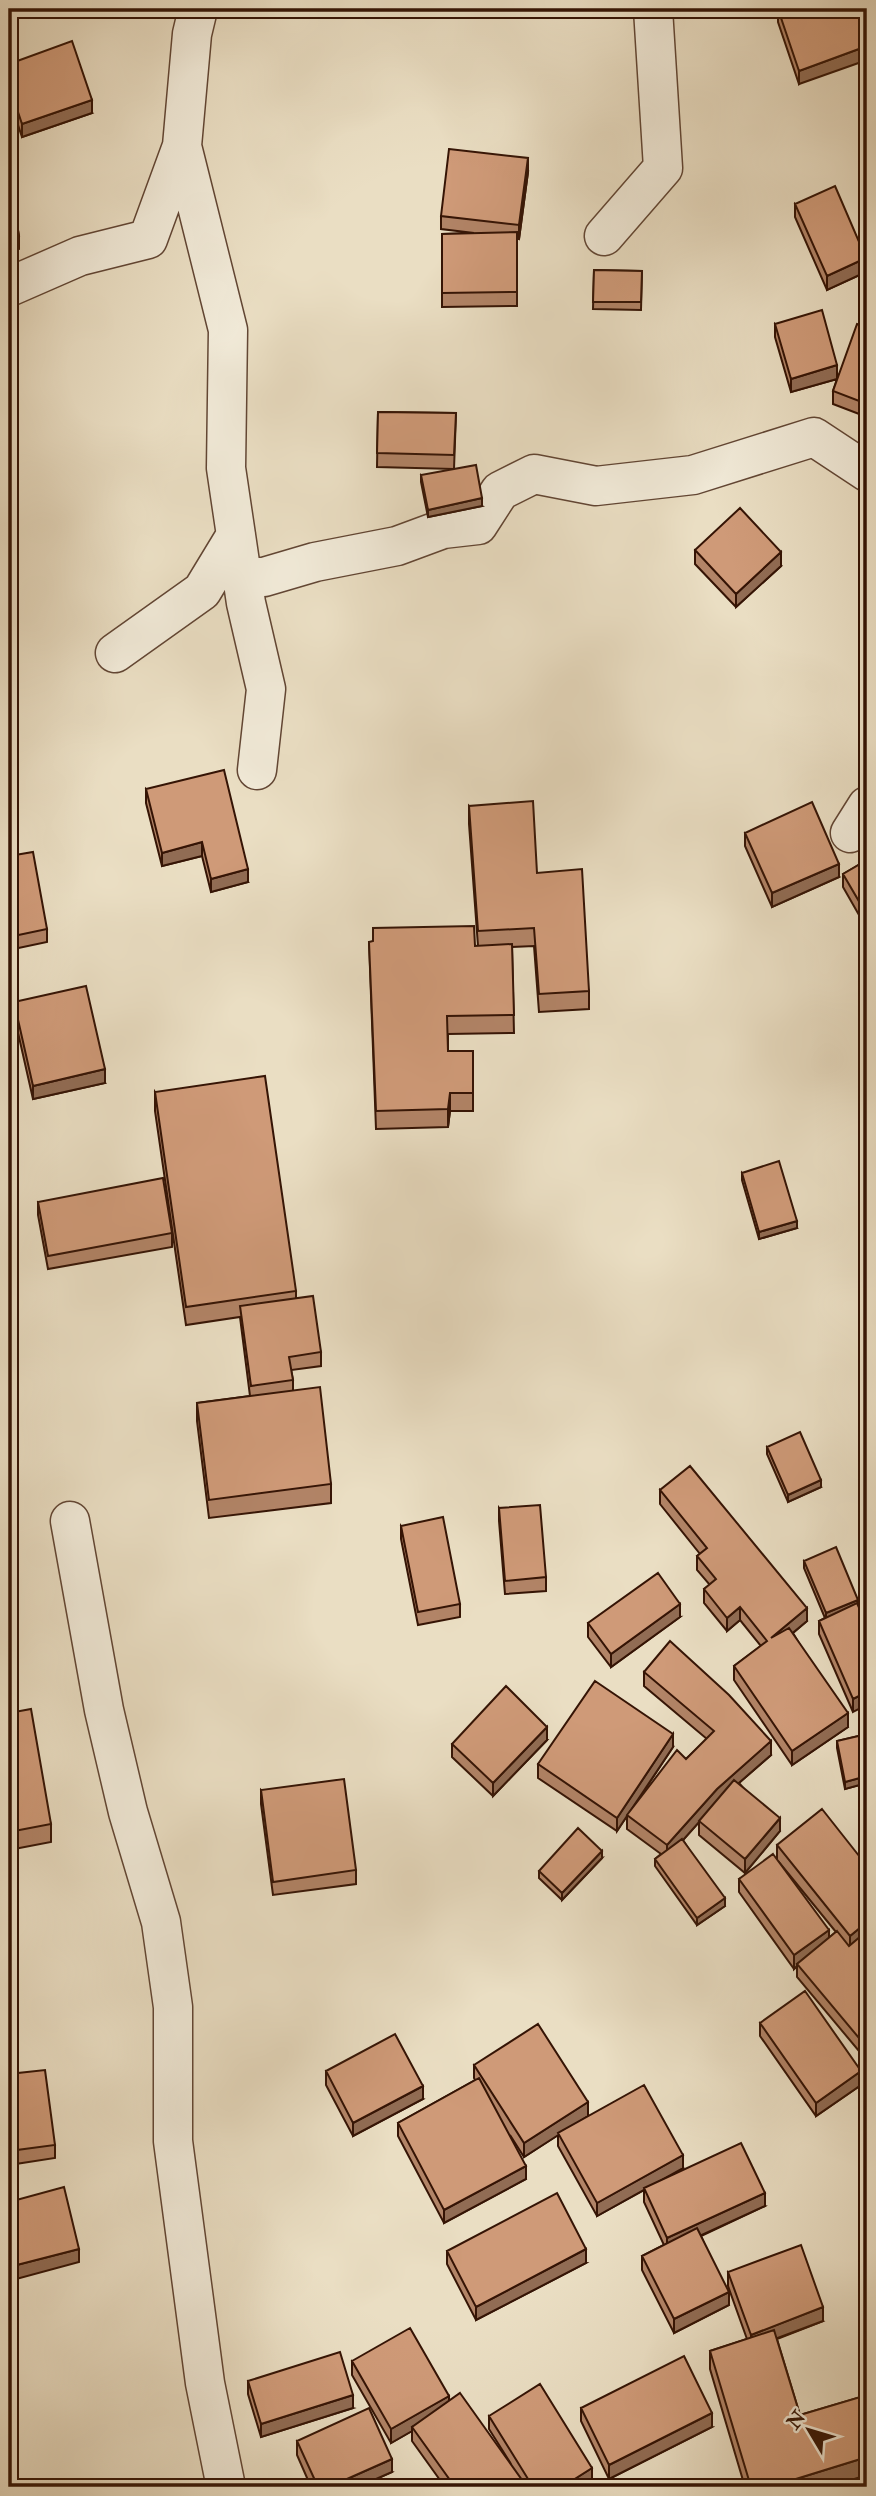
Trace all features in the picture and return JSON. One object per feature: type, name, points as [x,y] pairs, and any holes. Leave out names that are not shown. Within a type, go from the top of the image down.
[{"type":"street","points":[[9,287],[80,256],[148,239],[182,146],[192,34],[198,9]]},
{"type":"street","points":[[604,236],[663,167],[653,9]]},
{"type":"street","points":[[182,146],[228,330],[226,468],[243,577],[266,689],[257,770]]},
{"type":"street","points":[[243,577],[264,577],[315,562],[397,546],[443,528],[478,525],[500,491],[534,474],[596,486],[693,475],[814,438],[867,472]]},
{"type":"street","points":[[116,653],[202,591],[236,535]]},
{"type":"street","points":[[69,1521],[104,1710],[128,1812],[162,1922],[173,2007],[173,2141],[205,2383],[226,2487]]},
{"type":"building","points":[[778,9],[867,9],[867,46],[799,71]]},
{"type":"building","points":[[72,41],[92,100],[22,124],[9,85],[9,64]]},
{"type":"building","points":[[449,149],[528,158],[519,225],[441,216]]},
{"type":"building","points":[[9,176],[19,236],[9,237]]},
{"type":"building","points":[[835,186],[866,258],[827,276],[795,204]]},
{"type":"building","points":[[517,232],[517,292],[442,293],[442,234]]},
{"type":"building","points":[[594,270],[642,271],[641,302],[593,302]]},
{"type":"building","points":[[822,310],[837,365],[791,379],[775,324]]},
{"type":"building","points":[[857,324],[867,328],[867,404],[833,391]]},
{"type":"building","points":[[378,412],[456,413],[454,455],[377,453]]},
{"type":"building","points":[[476,465],[482,498],[428,510],[421,475]]},
{"type":"building","points":[[740,508],[781,552],[736,594],[695,550]]},
{"type":"building","points":[[224,770],[248,869],[211,879],[202,842],[162,853],[146,789]]},
{"type":"building","points":[[533,801],[537,873],[582,869],[589,991],[539,994],[534,928],[478,931],[469,806]]},
{"type":"building","points":[[812,802],[839,864],[772,893],[745,833]]},
{"type":"building","points":[[33,852],[47,929],[9,937],[9,856]]},
{"type":"building","points":[[867,860],[867,915],[843,874]]},
{"type":"building","points":[[474,926],[475,946],[512,944],[514,1015],[447,1016],[448,1051],[473,1051],[473,1093],[450,1093],[448,1109],[376,1111],[369,942],[373,941],[373,928]]},
{"type":"building","points":[[86,986],[105,1069],[33,1086],[14,1002]]},
{"type":"building","points":[[265,1076],[296,1291],[186,1307],[155,1092]]},
{"type":"building","points":[[779,1161],[797,1221],[759,1232],[742,1173]]},
{"type":"building","points":[[163,1178],[172,1233],[48,1256],[38,1202]]},
{"type":"building","points":[[313,1296],[321,1352],[289,1357],[293,1380],[251,1386],[240,1306]]},
{"type":"building","points":[[320,1387],[331,1484],[209,1500],[197,1403]]},
{"type":"building","points":[[9,1429],[13,1448],[9,1449]]},
{"type":"building","points":[[800,1432],[821,1480],[788,1495],[767,1447]]},
{"type":"building","points":[[690,1466],[807,1608],[771,1638],[789,1628],[848,1713],[792,1751],[734,1666],[767,1641],[740,1607],[727,1618],[704,1589],[716,1579],[697,1556],[707,1548],[660,1490]]},
{"type":"building","points":[[540,1505],[546,1577],[505,1581],[499,1508]]},
{"type":"building","points":[[443,1517],[460,1604],[418,1612],[401,1526]]},
{"type":"building","points":[[836,1547],[858,1600],[826,1613],[804,1561]]},
{"type":"building","points":[[658,1573],[680,1604],[611,1654],[588,1623]]},
{"type":"building","points":[[857,1603],[867,1626],[867,1692],[853,1699],[819,1621]]},
{"type":"building","points":[[670,1641],[729,1695],[771,1741],[717,1789],[667,1845],[627,1815],[677,1750],[686,1759],[714,1731],[644,1672]]},
{"type":"building","points":[[595,1681],[673,1734],[617,1818],[538,1764]]},
{"type":"building","points":[[506,1686],[547,1727],[493,1783],[452,1744]]},
{"type":"building","points":[[31,1709],[51,1824],[9,1832],[9,1713]]},
{"type":"building","points":[[867,1734],[867,1776],[845,1782],[837,1741]]},
{"type":"building","points":[[344,1779],[356,1870],[273,1882],[261,1790]]},
{"type":"building","points":[[734,1780],[780,1818],[745,1859],[699,1821]]},
{"type":"building","points":[[822,1809],[867,1866],[867,1922],[850,1936],[777,1845]]},
{"type":"building","points":[[578,1828],[602,1851],[562,1893],[539,1871]]},
{"type":"building","points":[[682,1839],[725,1898],[697,1918],[655,1859]]},
{"type":"building","points":[[773,1854],[829,1930],[794,1955],[739,1879]]},
{"type":"building","points":[[837,1931],[849,1946],[867,1931],[867,2041],[864,2044],[797,1964]]},
{"type":"building","points":[[805,1991],[861,2071],[816,2103],[760,2023]]},
{"type":"building","points":[[538,2024],[588,2102],[524,2143],[474,2065]]},
{"type":"building","points":[[395,2034],[423,2086],[353,2123],[326,2071]]},
{"type":"building","points":[[45,2070],[55,2145],[9,2151],[9,2074]]},
{"type":"building","points":[[479,2078],[526,2166],[444,2210],[398,2123]]},
{"type":"building","points":[[644,2085],[683,2155],[597,2203],[558,2133]]},
{"type":"building","points":[[741,2143],[765,2193],[667,2238],[644,2188]]},
{"type":"building","points":[[867,2157],[867,2175],[860,2161]]},
{"type":"building","points":[[64,2187],[79,2249],[9,2267],[9,2202]]},
{"type":"building","points":[[557,2193],[586,2249],[476,2307],[447,2251]]},
{"type":"building","points":[[697,2228],[729,2292],[674,2319],[642,2256]]},
{"type":"building","points":[[801,2245],[823,2307],[751,2335],[728,2272]]},
{"type":"building","points":[[410,2328],[449,2396],[391,2429],[352,2361]]},
{"type":"building","points":[[774,2330],[800,2415],[867,2395],[867,2457],[770,2487],[751,2487],[710,2351]]},
{"type":"building","points":[[340,2352],[353,2395],[261,2424],[248,2381]]},
{"type":"building","points":[[684,2356],[712,2413],[609,2465],[581,2408]]},
{"type":"building","points":[[540,2384],[592,2468],[562,2487],[533,2487],[489,2416]]},
{"type":"building","points":[[460,2393],[527,2487],[455,2487],[412,2427]]},
{"type":"building","points":[[369,2408],[392,2459],[329,2487],[318,2487],[297,2441]]},
{"type":"building","points":[[9,2462],[14,2487],[9,2487]]}]
